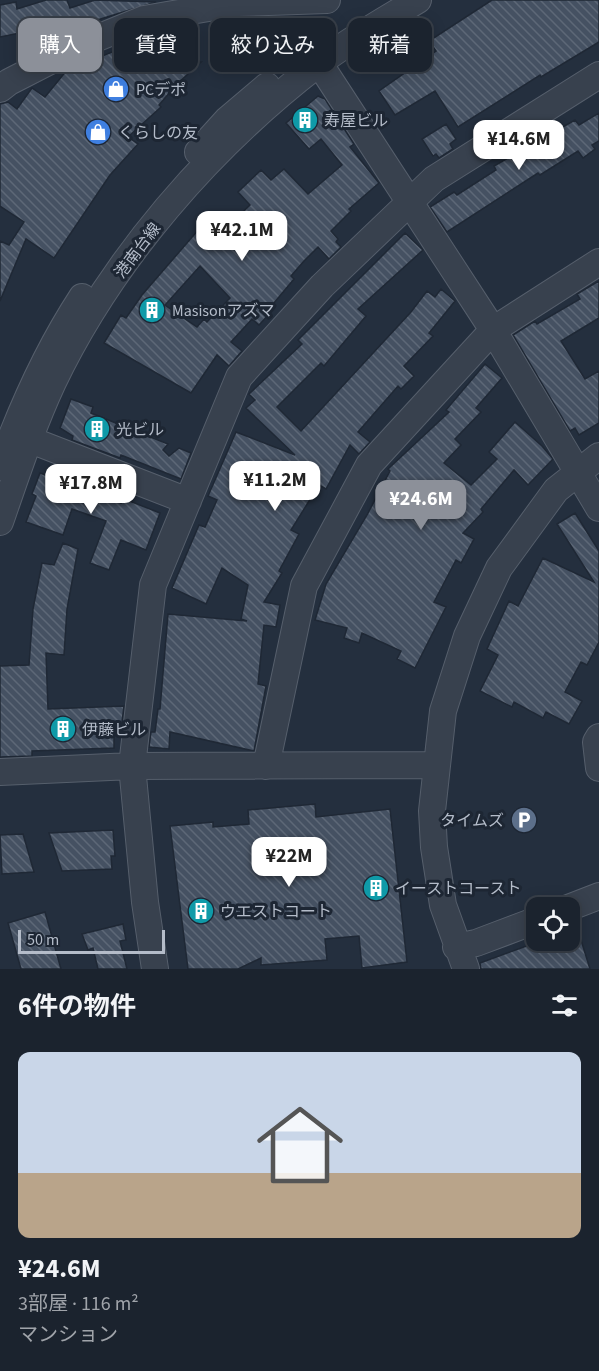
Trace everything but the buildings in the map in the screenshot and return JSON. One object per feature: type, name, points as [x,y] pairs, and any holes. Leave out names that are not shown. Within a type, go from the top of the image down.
[{"type":"street","points":[[0,89],[9,82],[85,43],[144,19],[238,3],[327,0]]},
{"type":"street","points":[[0,467],[63,326],[114,250],[227,120],[309,50],[384,0]]},
{"type":"street","name":"港南台線","points":[[336,53],[418,0]]},
{"type":"street","name":"港南台線","points":[[0,522],[14,434],[53,383],[83,327],[119,272],[171,205],[214,158],[310,72]]},
{"type":"street","points":[[326,72],[493,330],[599,508]]},
{"type":"street","points":[[155,969],[145,902],[132,766],[153,585],[239,377],[322,286],[434,179],[599,75]]},
{"type":"street","points":[[266,766],[304,586],[369,465],[493,330],[599,262]]},
{"type":"street","points":[[14,434],[188,501]]},
{"type":"street","points":[[526,924],[476,943],[461,958],[443,905],[434,847],[432,811],[443,711],[480,603],[499,568],[556,490],[599,456]]},
{"type":"street","points":[[599,736],[596,742],[599,768]]},
{"type":"street","points":[[0,772],[132,766],[436,765]]},
{"type":"street","points":[[580,903],[599,896]]},
{"type":"place","name":"PCデポ","points":[[116,89]]},
{"type":"place","name":"寿屋ビル","points":[[305,120]]},
{"type":"place","name":"くらしの友","points":[[98,132]]},
{"type":"place","name":"Masisonアズマ","points":[[152,310]]},
{"type":"place","name":"光ビル","points":[[97,429]]},
{"type":"place","name":"伊藤ビル","points":[[63,729]]},
{"type":"place","name":"タイムズ","points":[[524,820]]},
{"type":"place","name":"イーストコースト","points":[[376,888]]},
{"type":"place","name":"ウエストコート","points":[[201,911]]}]
